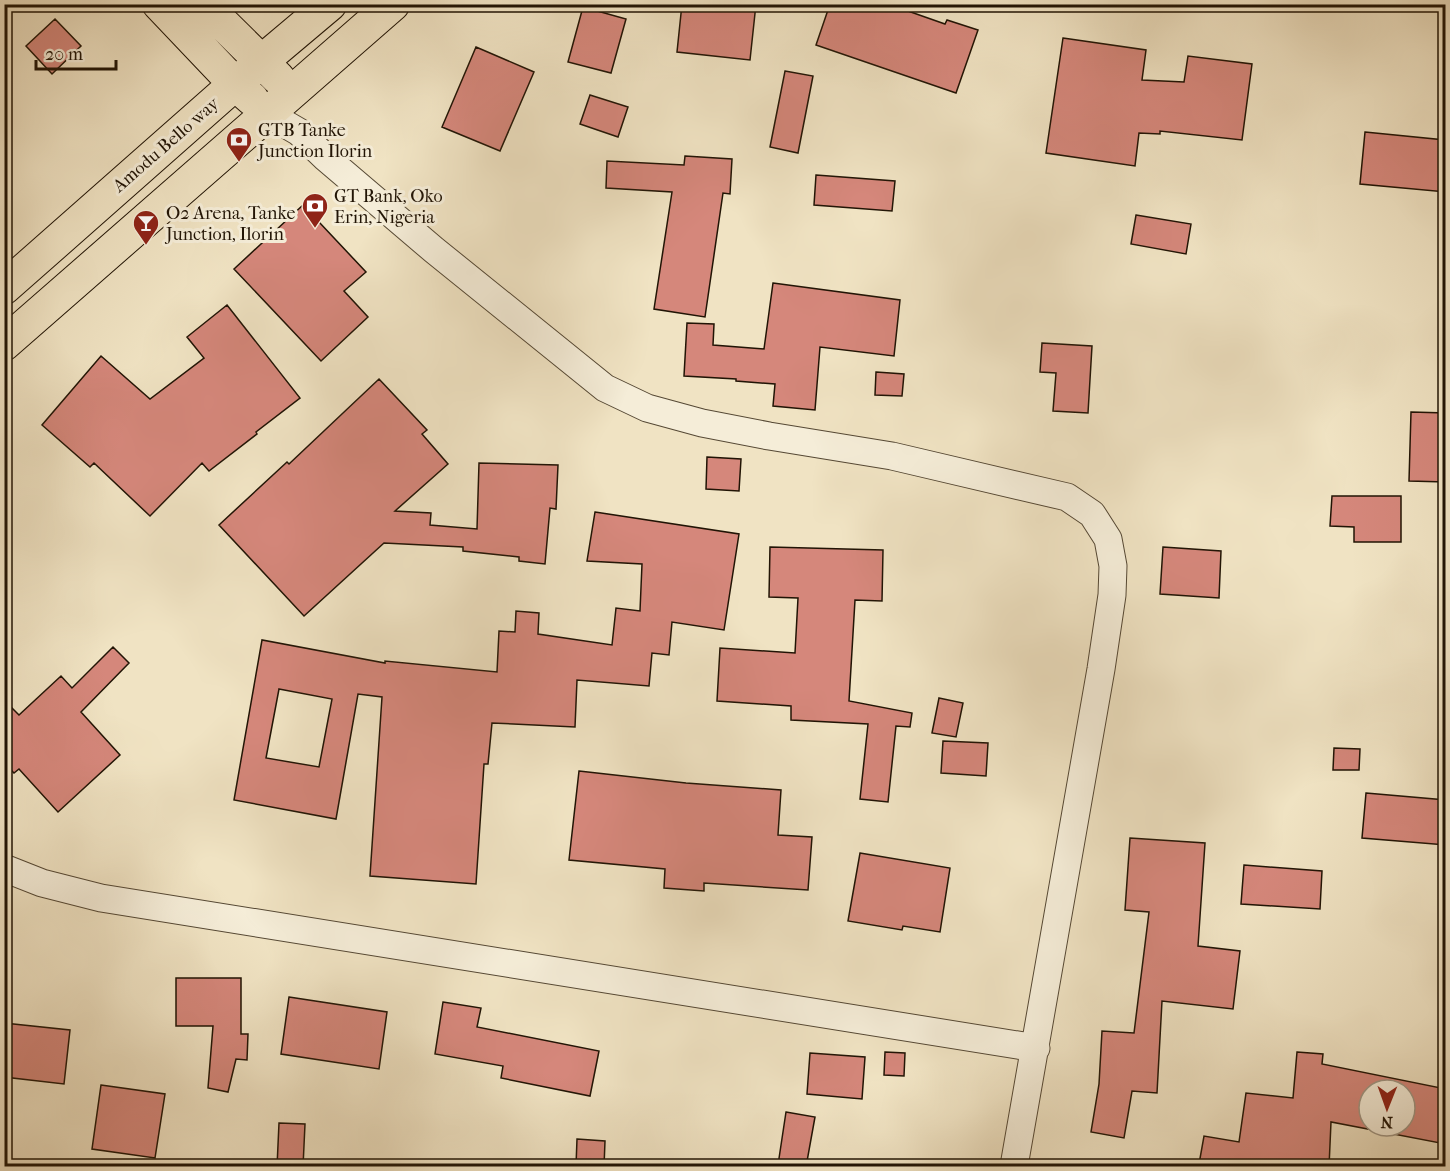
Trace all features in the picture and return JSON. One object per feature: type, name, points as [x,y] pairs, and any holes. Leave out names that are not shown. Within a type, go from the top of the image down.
[{"type":"main road","points":[[159,4],[235,84],[268,114]]},
{"type":"main road","points":[[203,4],[292,91]]},
{"type":"main road","name":"Amodu Bello way","points":[[4,288],[235,84],[330,4]]},
{"type":"main road","points":[[4,344],[393,4]]},
{"type":"street","points":[[292,91],[299,132]]},
{"type":"street","points":[[268,114],[299,132],[416,235],[605,388],[636,404],[702,423],[892,456],[1067,497],[1092,514],[1108,539],[1113,566],[1112,595],[1014,1167]]},
{"type":"street","points":[[4,868],[42,883],[101,898],[1036,1048]]},
{"type":"building","points":[[682,4],[756,4],[750,60],[677,52]]},
{"type":"building","points":[[830,4],[888,4],[945,24],[947,20],[978,30],[956,93],[816,45]]},
{"type":"building","points":[[583,7],[626,19],[611,73],[568,62]]},
{"type":"building","points":[[55,19],[81,46],[52,74],[26,46]]},
{"type":"building","points":[[1063,38],[1146,50],[1142,80],[1184,82],[1188,56],[1252,64],[1242,140],[1160,131],[1160,134],[1139,133],[1135,166],[1046,153]]},
{"type":"building","points":[[476,47],[534,72],[500,151],[442,127]]},
{"type":"building","points":[[785,71],[813,76],[798,153],[770,147]]},
{"type":"building","points":[[590,95],[628,107],[618,137],[580,124]]},
{"type":"building","points":[[1365,132],[1445,140],[1442,168],[1446,169],[1446,192],[1360,184]]},
{"type":"building","points":[[685,156],[732,159],[730,194],[723,193],[705,317],[654,309],[672,192],[606,188],[607,161],[684,165]]},
{"type":"building","points":[[816,175],[895,181],[892,211],[814,205]]},
{"type":"building","points":[[303,205],[366,272],[344,291],[368,317],[321,361],[234,269]]},
{"type":"building","points":[[1136,215],[1191,224],[1186,254],[1131,244]]},
{"type":"building","points":[[773,283],[900,300],[894,356],[820,347],[815,410],[773,406],[775,384],[684,376],[687,323],[714,324],[713,345],[764,349]]},
{"type":"building","points":[[227,305],[300,398],[209,471],[202,463],[150,516],[94,463],[90,467],[42,425],[101,356],[150,399],[204,358],[187,337]]},
{"type":"building","points":[[1042,343],[1092,346],[1088,413],[1053,411],[1056,373],[1040,372]]},
{"type":"building","points":[[876,372],[904,374],[902,396],[875,395]]},
{"type":"building","points":[[379,379],[427,430],[422,434],[448,464],[395,511],[431,513],[430,525],[477,529],[479,463],[558,465],[556,509],[550,508],[545,564],[519,561],[519,557],[463,551],[463,547],[384,543],[304,616],[219,525],[287,462],[289,464]]},
{"type":"building","points":[[1411,412],[1446,413],[1446,482],[1409,481]]},
{"type":"building","points":[[707,457],[741,459],[739,491],[706,489]]},
{"type":"building","points":[[1332,496],[1401,496],[1401,542],[1354,542],[1354,527],[1330,526]]},
{"type":"building","points":[[595,512],[739,534],[724,630],[672,622],[669,655],[652,653],[649,686],[577,680],[575,727],[492,723],[488,764],[484,764],[476,884],[370,876],[382,697],[358,694],[336,819],[234,800],[262,640],[385,663],[385,661],[497,672],[499,631],[515,632],[516,611],[539,613],[538,634],[612,645],[616,608],[640,611],[642,564],[587,561]],"holes":[[[279,689],[332,699],[319,767],[266,758]]]},
{"type":"building","points":[[770,547],[883,550],[882,601],[855,600],[849,701],[912,713],[910,727],[896,726],[888,802],[860,799],[868,724],[791,720],[791,706],[717,701],[720,648],[795,653],[798,598],[769,597]]},
{"type":"building","points":[[1163,547],[1221,551],[1219,598],[1160,594]]},
{"type":"building","points":[[113,647],[129,663],[81,712],[120,755],[58,812],[19,769],[14,773],[4,763],[4,700],[19,715],[61,676],[72,688]]},
{"type":"building","points":[[939,698],[963,703],[956,737],[932,733]]},
{"type":"building","points":[[943,741],[988,743],[986,776],[941,773]]},
{"type":"building","points":[[1334,748],[1360,749],[1359,770],[1333,770]]},
{"type":"building","points":[[579,771],[686,783],[781,790],[778,835],[812,837],[808,890],[704,883],[704,891],[664,888],[665,869],[569,860]]},
{"type":"building","points":[[1366,793],[1446,800],[1446,845],[1362,838]]},
{"type":"building","points":[[1130,838],[1205,843],[1198,946],[1240,951],[1233,1009],[1162,1001],[1157,1093],[1132,1091],[1124,1138],[1091,1132],[1099,1084],[1102,1031],[1134,1033],[1149,912],[1125,910]]},
{"type":"building","points":[[860,853],[950,868],[940,932],[903,926],[902,930],[848,921]]},
{"type":"building","points":[[1244,865],[1322,871],[1320,909],[1241,904]]},
{"type":"building","points":[[176,978],[241,978],[241,1034],[248,1034],[247,1060],[236,1059],[228,1092],[208,1088],[213,1026],[176,1026]]},
{"type":"building","points":[[289,997],[387,1012],[379,1069],[281,1054]]},
{"type":"building","points":[[443,1002],[481,1008],[477,1027],[599,1051],[590,1096],[501,1078],[503,1066],[435,1054]]},
{"type":"building","points":[[4,1023],[70,1030],[64,1084],[4,1077]]},
{"type":"building","points":[[885,1052],[905,1053],[904,1076],[884,1075]]},
{"type":"building","points":[[1297,1052],[1323,1054],[1322,1064],[1391,1078],[1357,1078],[1357,1127],[1331,1122],[1329,1167],[1211,1167],[1199,1164],[1204,1136],[1239,1142],[1246,1093],[1293,1098]]},
{"type":"building","points":[[810,1053],[865,1057],[862,1099],[807,1094]]},
{"type":"building","points":[[1417,1083],[1446,1089],[1446,1119],[1440,1143],[1414,1138],[1417,1138]]},
{"type":"building","points":[[101,1085],[165,1094],[155,1158],[92,1149]]},
{"type":"building","points":[[786,1112],[815,1117],[806,1167],[778,1165]]},
{"type":"building","points":[[279,1123],[305,1124],[303,1167],[277,1167]]},
{"type":"building","points":[[577,1139],[605,1141],[604,1167],[576,1166]]},
{"type":"place","name":"GTB Tanke Junction Ilorin","points":[[239,163]]},
{"type":"place","name":"GT Bank, Oko Erin, Nigeria","points":[[315,229]]},
{"type":"place","name":"O2 Arena, Tanke Junction, Ilorin","points":[[146,246]]}]
